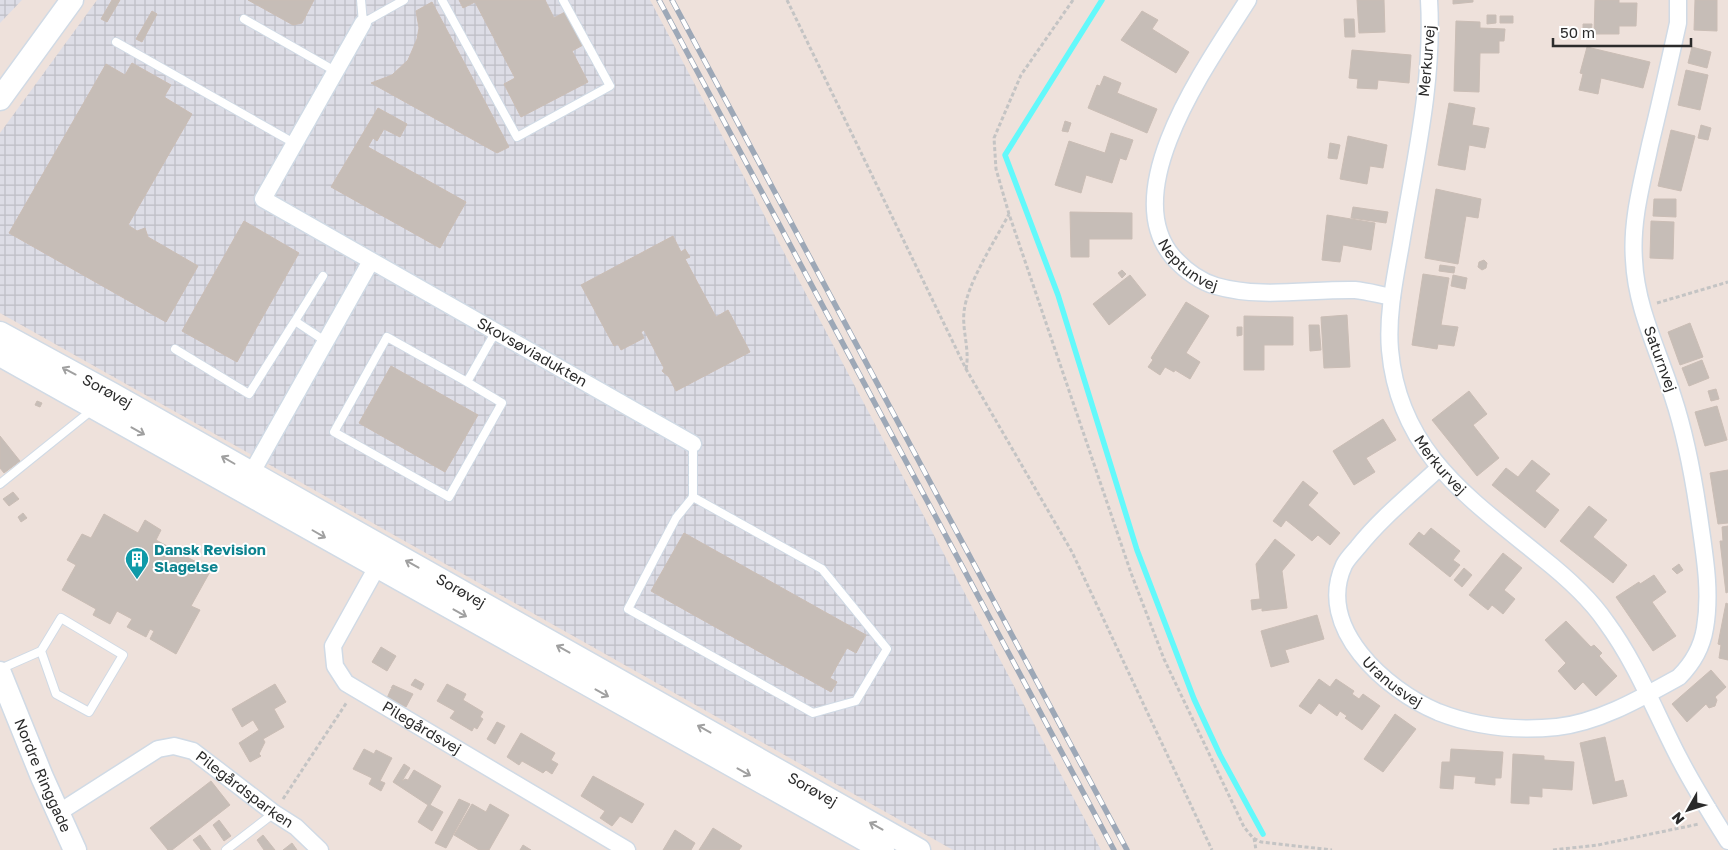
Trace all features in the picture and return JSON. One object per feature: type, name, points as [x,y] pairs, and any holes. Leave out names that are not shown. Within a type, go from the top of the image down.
[{"type":"street","points":[[0,99],[72,0]]},
{"type":"street","name":"Neptunvej","points":[[1248,0],[1186,100],[1165,148],[1156,194],[1156,223],[1166,249],[1184,270],[1214,286],[1252,293],[1357,290],[1392,297]]},
{"type":"street","name":"Merkurvej","points":[[1429,0],[1428,76],[1392,297],[1389,347],[1394,379],[1404,413],[1439,468],[1464,494],[1560,572],[1605,620],[1622,645],[1679,758],[1721,816],[1728,841]]},
{"type":"street","name":"Saturnvej","points":[[1648,694],[1679,677],[1695,656],[1705,628],[1708,577],[1690,458],[1674,398],[1642,308],[1634,260],[1634,228],[1640,192],[1678,23],[1678,0]]},
{"type":"street","name":"Skovsøviadukten","points":[[363,23],[263,199],[693,444]]},
{"type":"street","points":[[246,481],[371,261]]},
{"type":"street","name":"Sorøvej","points":[[0,333],[103,401],[382,558],[883,850]]},
{"type":"street","name":"Sorøvej","points":[[0,356],[103,401]]},
{"type":"street","name":"Uranusvej","points":[[1439,468],[1372,529],[1344,564],[1339,579],[1337,598],[1340,619],[1353,645],[1364,659],[1377,672],[1406,694],[1437,711],[1474,723],[1510,729],[1558,727],[1606,714],[1648,694]]},
{"type":"street","name":"Sorøvej","points":[[382,558],[919,850]]},
{"type":"street","name":"Pilegårdsvej","points":[[382,558],[333,646],[336,666],[346,683],[627,850]]},
{"type":"street","name":"Nordre Ringgade","points":[[0,671],[75,850]]},
{"type":"street","name":"Pilegårdsparken","points":[[58,813],[158,749],[174,746],[193,751],[274,813],[296,827],[320,850]]},
{"type":"lane","points":[[362,0],[363,23],[404,0]]},
{"type":"lane","points":[[442,0],[516,137],[610,86],[563,0]]},
{"type":"lane","points":[[244,19],[335,71]]},
{"type":"lane","points":[[116,42],[294,144]]},
{"type":"lane","points":[[175,349],[249,394],[323,276]]},
{"type":"lane","points":[[295,321],[325,341]]},
{"type":"lane","points":[[467,382],[496,331]]},
{"type":"lane","points":[[387,337],[467,382],[502,403],[449,497],[334,432],[387,337]]},
{"type":"lane","points":[[0,484],[103,401]]},
{"type":"lane","points":[[693,444],[693,498],[676,518],[628,609],[813,713],[856,702],[887,649],[822,569],[693,498]]},
{"type":"lane","points":[[0,671],[41,651],[61,618],[123,655],[89,712],[56,694],[41,651]]},
{"type":"lane","points":[[226,850],[274,813]]},
{"type":"path","points":[[787,0],[966,369],[1072,552],[1212,850]]},
{"type":"path","points":[[1073,0],[1021,75],[994,138],[996,169],[1009,214],[1131,573],[1164,659],[1244,827],[1254,838],[1261,842],[1332,850]]},
{"type":"path","points":[[966,369],[968,359],[963,314],[965,298],[1009,214]]},
{"type":"path","points":[[1642,308],[1728,282]]},
{"type":"path","points":[[274,813],[356,689]]},
{"type":"path","points":[[1553,850],[1598,845],[1721,816]]},
{"type":"path","points":[[1254,838],[1256,850]]},
{"type":"shaded area","points":[[0,0],[22,0],[0,23]]},
{"type":"shaded area","points":[[97,0],[650,0],[1101,850],[953,850],[0,313],[0,133]]},
{"type":"building","points":[[112,0],[120,0],[107,22],[101,19]]},
{"type":"building","points":[[248,0],[314,0],[302,23],[293,25]]},
{"type":"building","points":[[459,0],[545,0],[554,18],[565,12],[583,45],[572,51],[588,82],[521,117],[504,84],[515,78],[475,2],[463,8]]},
{"type":"building","points":[[1357,0],[1384,0],[1385,32],[1359,33]]},
{"type":"building","points":[[1453,0],[1473,0],[1473,2],[1453,4]]},
{"type":"building","points":[[1595,0],[1619,0],[1619,3],[1637,3],[1636,26],[1619,26],[1619,34],[1594,34]]},
{"type":"building","points":[[1695,0],[1717,0],[1717,31],[1694,30]]},
{"type":"building","points":[[432,2],[509,147],[497,153],[371,83],[392,75],[408,60],[417,39],[419,28],[416,11]]},
{"type":"building","points":[[152,11],[157,14],[142,42],[136,39]]},
{"type":"building","points":[[1142,11],[1158,20],[1152,29],[1189,52],[1176,73],[1121,40]]},
{"type":"building","points":[[1487,15],[1496,15],[1496,23],[1487,24]]},
{"type":"building","points":[[1500,16],[1513,16],[1513,23],[1500,23]]},
{"type":"building","points":[[1344,19],[1354,19],[1355,37],[1345,37]]},
{"type":"building","points":[[1456,21],[1480,22],[1480,28],[1505,29],[1504,41],[1499,41],[1499,53],[1480,53],[1479,92],[1454,91]]},
{"type":"building","points":[[1583,24],[1592,24],[1591,35],[1583,34]]},
{"type":"building","points":[[1587,47],[1650,62],[1643,88],[1601,78],[1598,94],[1579,90],[1583,74],[1580,73]]},
{"type":"building","points":[[1692,47],[1711,52],[1707,68],[1688,63]]},
{"type":"building","points":[[1352,50],[1411,55],[1409,83],[1378,80],[1377,89],[1357,88],[1358,79],[1349,78]]},
{"type":"building","points":[[132,63],[171,85],[164,97],[192,114],[128,225],[137,231],[145,228],[148,237],[198,266],[166,322],[9,233],[106,64],[125,75]]},
{"type":"building","points":[[1686,70],[1708,75],[1700,110],[1678,105]]},
{"type":"building","points":[[1104,76],[1121,83],[1117,93],[1157,109],[1147,133],[1088,108],[1097,85],[1100,86]]},
{"type":"building","points":[[1449,103],[1475,108],[1472,125],[1489,128],[1485,148],[1469,145],[1465,170],[1438,165]]},
{"type":"building","points":[[378,108],[407,124],[400,137],[384,129],[377,141],[373,138],[368,147],[466,202],[440,248],[331,187]]},
{"type":"building","points":[[1065,121],[1071,123],[1068,132],[1062,131]]},
{"type":"building","points":[[1701,125],[1711,128],[1708,140],[1698,138]]},
{"type":"building","points":[[1671,130],[1695,136],[1681,191],[1658,186]]},
{"type":"building","points":[[1111,133],[1133,140],[1126,160],[1120,158],[1112,183],[1086,175],[1081,193],[1055,185],[1069,141],[1105,153]]},
{"type":"building","points":[[1348,136],[1387,145],[1383,168],[1370,166],[1367,184],[1340,179]]},
{"type":"building","points":[[1330,143],[1340,145],[1337,159],[1328,158]]},
{"type":"building","points":[[1436,189],[1481,199],[1478,218],[1466,216],[1458,264],[1425,258]]},
{"type":"building","points":[[1654,199],[1676,199],[1676,217],[1653,216]]},
{"type":"building","points":[[1353,207],[1388,212],[1386,223],[1351,218]]},
{"type":"building","points":[[1070,212],[1132,213],[1132,239],[1089,239],[1089,257],[1071,257]]},
{"type":"building","points":[[1327,215],[1375,223],[1371,250],[1343,245],[1340,262],[1322,260]]},
{"type":"building","points":[[244,221],[299,253],[237,362],[182,331]]},
{"type":"building","points":[[1651,221],[1674,222],[1673,259],[1650,258]]},
{"type":"building","points":[[673,236],[681,252],[685,249],[690,257],[685,259],[716,317],[728,310],[750,352],[676,391],[669,377],[662,371],[664,368],[644,330],[641,332],[644,338],[621,350],[618,344],[614,346],[581,285]]},
{"type":"building","points":[[1484,260],[1487,263],[1486,268],[1482,270],[1478,267],[1479,262]]},
{"type":"building","points":[[1440,265],[1455,267],[1454,273],[1439,271]]},
{"type":"building","points":[[1122,270],[1126,274],[1122,278],[1118,273]]},
{"type":"building","points":[[1423,274],[1449,278],[1441,325],[1458,327],[1454,346],[1438,344],[1437,349],[1412,345]]},
{"type":"building","points":[[1130,275],[1146,295],[1109,325],[1093,304]]},
{"type":"building","points":[[1453,275],[1467,278],[1465,289],[1451,286]]},
{"type":"building","points":[[1186,302],[1209,316],[1186,353],[1200,362],[1190,379],[1175,370],[1174,372],[1165,367],[1160,375],[1148,367],[1153,360],[1151,358]]},
{"type":"building","points":[[1347,315],[1350,367],[1324,368],[1321,317]]},
{"type":"building","points":[[1244,316],[1293,317],[1293,345],[1264,345],[1264,370],[1244,370]]},
{"type":"building","points":[[1690,323],[1703,357],[1680,365],[1668,332]]},
{"type":"building","points":[[1309,325],[1319,325],[1321,350],[1310,351]]},
{"type":"building","points":[[1237,327],[1242,327],[1242,335],[1237,336]]},
{"type":"building","points":[[1702,360],[1709,378],[1689,386],[1682,368]]},
{"type":"building","points":[[391,366],[478,415],[445,472],[359,423]]},
{"type":"building","points":[[1716,389],[1719,399],[1711,401],[1708,391]]},
{"type":"building","points":[[1469,391],[1487,414],[1473,425],[1499,458],[1477,476],[1432,420]]},
{"type":"building","points":[[37,401],[42,403],[40,407],[35,405]]},
{"type":"building","points":[[1717,406],[1727,440],[1705,446],[1695,412]]},
{"type":"building","points":[[1383,419],[1396,440],[1366,458],[1375,472],[1354,485],[1333,451]]},
{"type":"building","points":[[0,436],[20,461],[4,473],[0,468]]},
{"type":"building","points":[[1532,460],[1550,474],[1535,491],[1559,510],[1545,528],[1492,485],[1506,468],[1518,477]]},
{"type":"building","points":[[1728,470],[1728,523],[1718,524],[1710,473]]},
{"type":"building","points":[[1303,481],[1318,493],[1308,505],[1340,533],[1330,545],[1318,535],[1312,541],[1286,520],[1281,527],[1273,521]]},
{"type":"building","points":[[13,492],[19,499],[9,506],[3,499]]},
{"type":"building","points":[[1589,506],[1607,520],[1593,537],[1627,565],[1613,583],[1560,541]]},
{"type":"building","points":[[23,513],[27,518],[21,522],[18,517]]},
{"type":"building","name":"Dansk Revision Slagelse","points":[[104,514],[138,533],[145,520],[161,530],[156,540],[211,570],[191,606],[200,610],[176,654],[150,639],[154,631],[150,629],[146,637],[127,627],[132,619],[117,611],[110,624],[93,615],[96,609],[62,590],[76,565],[67,560],[82,534],[91,538]]},
{"type":"building","points":[[1728,526],[1728,592],[1726,593],[1720,541],[1723,541],[1722,527]]},
{"type":"building","points":[[1431,528],[1460,551],[1453,560],[1460,565],[1450,577],[1409,544],[1419,532],[1424,536]]},
{"type":"building","points":[[684,533],[866,635],[856,653],[847,648],[830,678],[837,682],[831,692],[651,591]]},
{"type":"building","points":[[1275,539],[1295,555],[1282,571],[1287,608],[1262,611],[1262,608],[1252,610],[1251,600],[1260,599],[1256,564]]},
{"type":"building","points":[[1503,553],[1522,568],[1504,590],[1515,599],[1503,614],[1492,605],[1488,610],[1469,595]]},
{"type":"building","points":[[1679,564],[1683,570],[1677,574],[1672,569]]},
{"type":"building","points":[[1464,568],[1472,575],[1462,587],[1454,580]]},
{"type":"building","points":[[1654,575],[1666,592],[1652,602],[1676,636],[1653,651],[1616,597]]},
{"type":"building","points":[[1726,603],[1728,604],[1728,660],[1719,658],[1721,645],[1718,644]]},
{"type":"building","points":[[1317,615],[1324,639],[1285,650],[1289,662],[1271,667],[1261,631]]},
{"type":"building","points":[[1566,621],[1591,647],[1594,645],[1602,653],[1599,656],[1617,676],[1596,696],[1583,682],[1575,690],[1558,671],[1566,663],[1545,640]]},
{"type":"building","points":[[381,647],[396,656],[387,671],[372,662]]},
{"type":"building","points":[[1711,670],[1726,687],[1715,697],[1717,700],[1715,706],[1709,708],[1706,704],[1687,722],[1672,704]]},
{"type":"building","points":[[415,679],[424,684],[421,690],[411,685]]},
{"type":"building","points":[[1319,679],[1330,687],[1336,679],[1354,691],[1352,694],[1359,699],[1363,694],[1380,706],[1362,730],[1345,718],[1347,716],[1340,711],[1337,716],[1319,703],[1311,714],[1299,706]]},
{"type":"building","points":[[275,684],[286,702],[274,709],[284,727],[263,739],[265,742],[259,754],[261,756],[250,762],[239,743],[259,730],[253,720],[242,727],[232,709]]},
{"type":"building","points":[[447,684],[466,694],[463,700],[483,712],[480,717],[483,719],[477,729],[474,727],[472,731],[450,718],[455,711],[437,701]]},
{"type":"building","points":[[393,685],[413,694],[406,707],[387,698],[391,689],[394,689],[391,688]]},
{"type":"building","points":[[1395,714],[1416,729],[1383,772],[1364,759]]},
{"type":"building","points":[[497,722],[505,726],[495,744],[487,739]]},
{"type":"building","points":[[521,733],[555,753],[551,760],[558,764],[552,774],[546,770],[543,773],[522,761],[519,765],[507,757]]},
{"type":"building","points":[[1605,737],[1615,782],[1623,780],[1627,796],[1593,804],[1580,743]]},
{"type":"building","points":[[364,749],[374,754],[376,750],[392,758],[380,781],[385,783],[381,791],[369,784],[372,778],[353,769]]},
{"type":"building","points":[[1451,749],[1503,752],[1501,778],[1495,778],[1495,785],[1475,783],[1476,777],[1454,775],[1453,789],[1440,788],[1442,762],[1450,762]]},
{"type":"building","points":[[1513,754],[1544,756],[1544,760],[1574,762],[1572,790],[1542,788],[1542,797],[1529,796],[1529,804],[1511,803]]},
{"type":"building","points":[[404,764],[410,768],[402,781],[408,780],[414,770],[441,786],[430,805],[443,812],[432,831],[418,822],[428,805],[393,782]]},
{"type":"building","points":[[593,776],[644,804],[632,823],[620,816],[612,826],[600,818],[605,811],[581,796]]},
{"type":"building","points":[[211,781],[230,805],[172,850],[168,850],[150,828]]},
{"type":"building","points":[[459,799],[470,804],[446,848],[435,843]]},
{"type":"building","points":[[472,804],[486,812],[490,804],[509,815],[489,850],[479,850],[454,835]]},
{"type":"building","points":[[219,820],[231,836],[224,841],[213,825]]},
{"type":"building","points":[[713,828],[742,846],[739,850],[699,850]]},
{"type":"building","points":[[675,830],[695,843],[691,850],[663,850]]},
{"type":"building","points":[[200,835],[211,850],[201,850],[193,840]]},
{"type":"building","points":[[263,835],[275,850],[264,850],[257,840]]},
{"type":"building","points":[[292,843],[297,850],[283,850]]},
{"type":"building","points":[[523,845],[531,850],[520,850]]},
{"type":"waterway","points":[[1102,0],[1005,155],[1058,295],[1137,550],[1194,699],[1220,755],[1263,834]]},
{"type":"railway","points":[[659,0],[1114,850]]},
{"type":"railway","points":[[672,0],[1127,850]]},
{"type":"place","name":"Dansk Revision Slagelse","points":[[137,580]]}]
